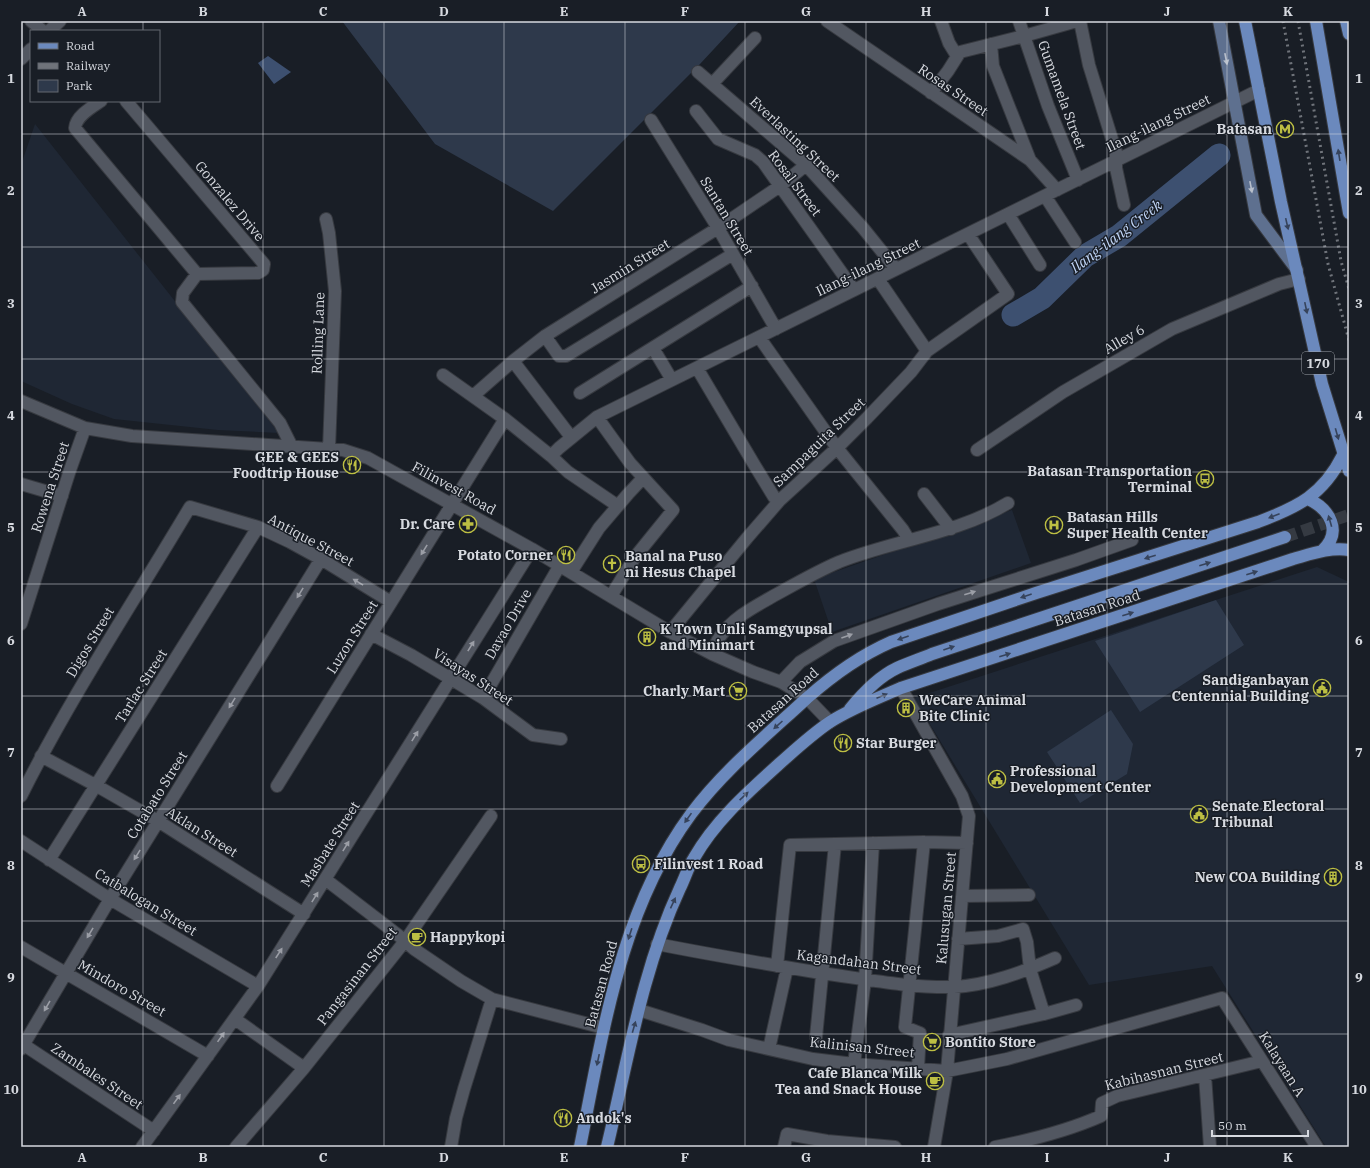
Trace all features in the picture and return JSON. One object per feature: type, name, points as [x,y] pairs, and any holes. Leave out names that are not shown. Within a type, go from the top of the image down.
[{"type":"main road","name":"170","points":[[1245,21],[1281,202],[1322,384],[1349,472]]},
{"type":"main road","points":[[1316,21],[1349,213]]},
{"type":"main road","points":[[1346,21],[1349,34]]},
{"type":"main road","name":"Batasan Road","points":[[580,1147],[604,1028],[620,963],[634,922],[672,842],[691,813],[716,783],[807,698],[851,663],[872,650],[891,642],[1059,585],[1258,522],[1286,511],[1308,499],[1321,487],[1331,476],[1343,455]]},
{"type":"main road","points":[[1308,499],[1321,506],[1328,514],[1332,522],[1333,530],[1331,539],[1328,546],[1322,551]]},
{"type":"main road","points":[[847,712],[882,677],[896,668],[924,657],[1285,537]]},
{"type":"main road","name":"Batasan Road","points":[[607,1147],[632,1036],[657,944],[670,910],[694,858],[713,831],[736,803],[803,742],[830,722],[847,712],[901,688],[1293,559],[1322,551],[1349,550]]},
{"type":"street","points":[[31,21],[42,30]]},
{"type":"street","points":[[50,30],[60,21]]},
{"type":"street","name":"Rosas Street","points":[[827,21],[1030,160],[1057,190]]},
{"type":"street","points":[[941,21],[949,43],[957,56]]},
{"type":"street","name":"Gumamela Street","points":[[1019,21],[1048,106],[1078,180]]},
{"type":"street","points":[[931,93],[948,71],[957,56],[963,50],[1024,36],[1079,21],[1088,65],[1116,152],[1116,168],[1124,206]]},
{"type":"street","name":"170","points":[[1219,21],[1256,215],[1298,275]]},
{"type":"street","points":[[712,84],[755,38]]},
{"type":"street","points":[[991,44],[997,76],[1030,160]]},
{"type":"street","points":[[21,59],[30,50]]},
{"type":"street","name":"Everlasting Street","points":[[698,72],[806,165],[863,228],[896,269]]},
{"type":"street","name":"Ilang-ilang Street","points":[[551,456],[597,417],[1259,90]]},
{"type":"street","points":[[100,102],[83,114],[75,125],[75,128],[197,274],[183,293],[182,302],[280,424],[292,447]]},
{"type":"street","name":"Gonzalez Drive","points":[[127,102],[264,264],[263,270],[258,274],[197,274]]},
{"type":"street","name":"Rosal Street","points":[[696,111],[718,139],[755,155],[762,162],[854,290]]},
{"type":"street","name":"Santan Street","points":[[651,120],[718,228],[776,329]]},
{"type":"street","name":"Jasmin Street","points":[[474,396],[513,361],[545,336],[718,228],[780,186],[806,165]]},
{"type":"street","points":[[1045,196],[1075,242]]},
{"type":"street","points":[[1008,214],[1040,265]]},
{"type":"street","name":"Rolling Lane","points":[[326,219],[329,233],[335,291],[329,449]]},
{"type":"street","name":"Sampaguita Street","points":[[670,632],[780,500],[837,448],[910,372],[927,351],[1008,294],[968,234]]},
{"type":"street","points":[[545,336],[559,356],[566,356],[733,254]]},
{"type":"street","name":"Alley 6","points":[[977,450],[1063,392],[1172,329],[1298,275]]},
{"type":"street","points":[[878,279],[927,351]]},
{"type":"street","points":[[580,393],[752,286]]},
{"type":"street","points":[[759,337],[837,448],[903,530],[909,540]]},
{"type":"street","points":[[653,348],[672,380]]},
{"type":"street","points":[[513,361],[571,438]]},
{"type":"street","points":[[697,368],[774,497],[780,500]]},
{"type":"street","points":[[444,375],[505,419],[551,456],[568,472],[618,506]]},
{"type":"street","name":"Filinvest Road","points":[[21,401],[85,428],[132,436],[343,450],[368,458],[532,548],[670,632],[712,654],[753,672],[781,682],[807,698],[830,722]]},
{"type":"street","points":[[597,417],[630,463],[673,510],[634,557],[612,596]]},
{"type":"street","points":[[452,505],[505,419]]},
{"type":"street","name":"Rowena Street","points":[[21,624],[85,428]]},
{"type":"street","points":[[571,572],[599,528],[643,478]]},
{"type":"street","points":[[21,484],[62,496]]},
{"type":"street","points":[[924,494],[951,529]]},
{"type":"street","points":[[712,654],[719,638],[737,618],[769,598],[838,562],[909,540],[951,529],[994,512],[1008,503]]},
{"type":"street","name":"Luzon Street","points":[[277,786],[452,505]]},
{"type":"street","name":"Antique Street","points":[[190,507],[258,528],[290,542],[391,602]]},
{"type":"street","name":"Digos Street","points":[[21,796],[41,756],[88,673],[190,507]]},
{"type":"street","name":"Tarlac Street","points":[[49,860],[258,528]]},
{"type":"street","points":[[781,682],[800,662],[834,641],[938,604],[1132,540]]},
{"type":"street","name":"Masbate Street","points":[[142,1147],[258,986],[532,548]]},
{"type":"street","name":"Cotabato Street","points":[[22,1047],[110,899],[320,560]]},
{"type":"street","name":"Davao Drive","points":[[483,698],[560,565]]},
{"type":"street","points":[[1050,568],[1059,585]]},
{"type":"street","name":"Visayas Street","points":[[371,634],[411,655],[483,698],[533,735],[561,739]]},
{"type":"street","name":"Kalusugan Street","points":[[901,688],[962,796],[969,816],[946,1071],[934,1147]]},
{"type":"street","name":"Aklan Street","points":[[41,756],[158,821],[304,914]]},
{"type":"street","name":"Pangasinan Street","points":[[236,1147],[304,1068],[405,941],[490,816]]},
{"type":"street","name":"Catbalogan Street","points":[[21,841],[110,899],[258,986]]},
{"type":"street","points":[[769,1049],[782,967],[790,845],[924,842],[967,843]]},
{"type":"street","points":[[918,1068],[920,1033],[905,1027],[924,842]]},
{"type":"street","points":[[854,1064],[865,980],[873,843]]},
{"type":"street","points":[[816,1037],[835,844]]},
{"type":"street","points":[[325,879],[455,978],[492,999],[604,1028]]},
{"type":"street","points":[[962,896],[1029,895]]},
{"type":"street","points":[[958,939],[998,936],[1023,929],[1027,942],[1030,969],[1044,1014]]},
{"type":"street","name":"Kagandahan Street","points":[[657,944],[782,967],[865,980],[909,985],[954,987],[988,982],[1030,969],[1055,958]]},
{"type":"street","name":"Mindoro Street","points":[[21,947],[208,1056]]},
{"type":"street","name":"Kalinisan Street","points":[[639,1010],[729,1040],[812,1059],[854,1064],[946,1071],[1007,1059],[1222,998]]},
{"type":"street","name":"Kalayaan A","points":[[1222,998],[1317,1147]]},
{"type":"street","points":[[451,1147],[460,1104],[492,999]]},
{"type":"street","points":[[949,1035],[1044,1014],[1076,1005]]},
{"type":"street","points":[[234,1019],[304,1068]]},
{"type":"street","name":"Zambales Street","points":[[22,1047],[154,1131]]},
{"type":"street","name":"Kabihasnan Street","points":[[994,1147],[1017,1143],[1081,1125],[1101,1116],[1102,1102],[1117,1096],[1262,1062]]},
{"type":"street","points":[[1205,1075],[1210,1147]]},
{"type":"street","points":[[784,1147],[787,1134],[827,1141],[895,1147]]},
{"type":"shaded area","points":[[268,56],[291,72],[274,84],[258,63]]},
{"type":"shaded area","points":[[35,124],[279,433],[218,430],[114,419],[72,404],[21,381],[21,165]]},
{"type":"shaded area","points":[[1012,510],[1031,563],[832,632],[814,579]]},
{"type":"shaded area","points":[[1317,567],[1349,582],[1349,1147],[1326,1147],[1212,966],[1089,985],[914,698]]},
{"type":"green space","points":[[342,21],[740,21],[700,64],[553,211],[435,144]]},
{"type":"green space","points":[[1216,600],[1244,645],[1140,712],[1095,641]]},
{"type":"green space","points":[[1111,710],[1133,744],[1127,774],[1080,803],[1047,752]]},
{"type":"waterway","name":"Ilang-ilang Creek","points":[[1013,315],[1042,298],[1085,256],[1119,236],[1219,155]]},
{"type":"tunnel","points":[[1285,537],[1349,515]]},
{"type":"railway","points":[[1283,21],[1328,264],[1349,340]]},
{"type":"railway","points":[[1298,21],[1341,261],[1349,289]]},
{"type":"place","name":"Batasan","points":[[1285,129]]},
{"type":"place","name":"GEE & GEES Foodtrip House","points":[[352,465]]},
{"type":"place","name":"Batasan Transportation Terminal","points":[[1205,479]]},
{"type":"place","name":"Dr. Care","points":[[468,524]]},
{"type":"place","name":"Batasan Hills Super Health Center","points":[[1054,525]]},
{"type":"place","name":"Potato Corner","points":[[566,555]]},
{"type":"place","name":"Banal na Puso ni Hesus Chapel","points":[[612,564]]},
{"type":"place","name":"K Town Unli Samgyupsal and Minimart","points":[[647,637]]},
{"type":"place","name":"Sandiganbayan Centennial Building","points":[[1322,688]]},
{"type":"place","name":"Charly Mart","points":[[738,691]]},
{"type":"place","name":"WeCare Animal Bite Clinic","points":[[906,708]]},
{"type":"place","name":"Star Burger","points":[[843,743]]},
{"type":"place","name":"Professional Development Center","points":[[997,779]]},
{"type":"place","name":"Senate Electoral Tribunal","points":[[1199,814]]},
{"type":"place","name":"Filinvest 1 Road","points":[[641,864]]},
{"type":"place","name":"New COA Building","points":[[1333,877]]},
{"type":"place","name":"Happykopi","points":[[417,937]]},
{"type":"place","name":"Bontito Store","points":[[932,1042]]},
{"type":"place","name":"Cafe Blanca Milk Tea and Snack House","points":[[935,1081]]},
{"type":"place","name":"Andok's","points":[[563,1118]]}]
